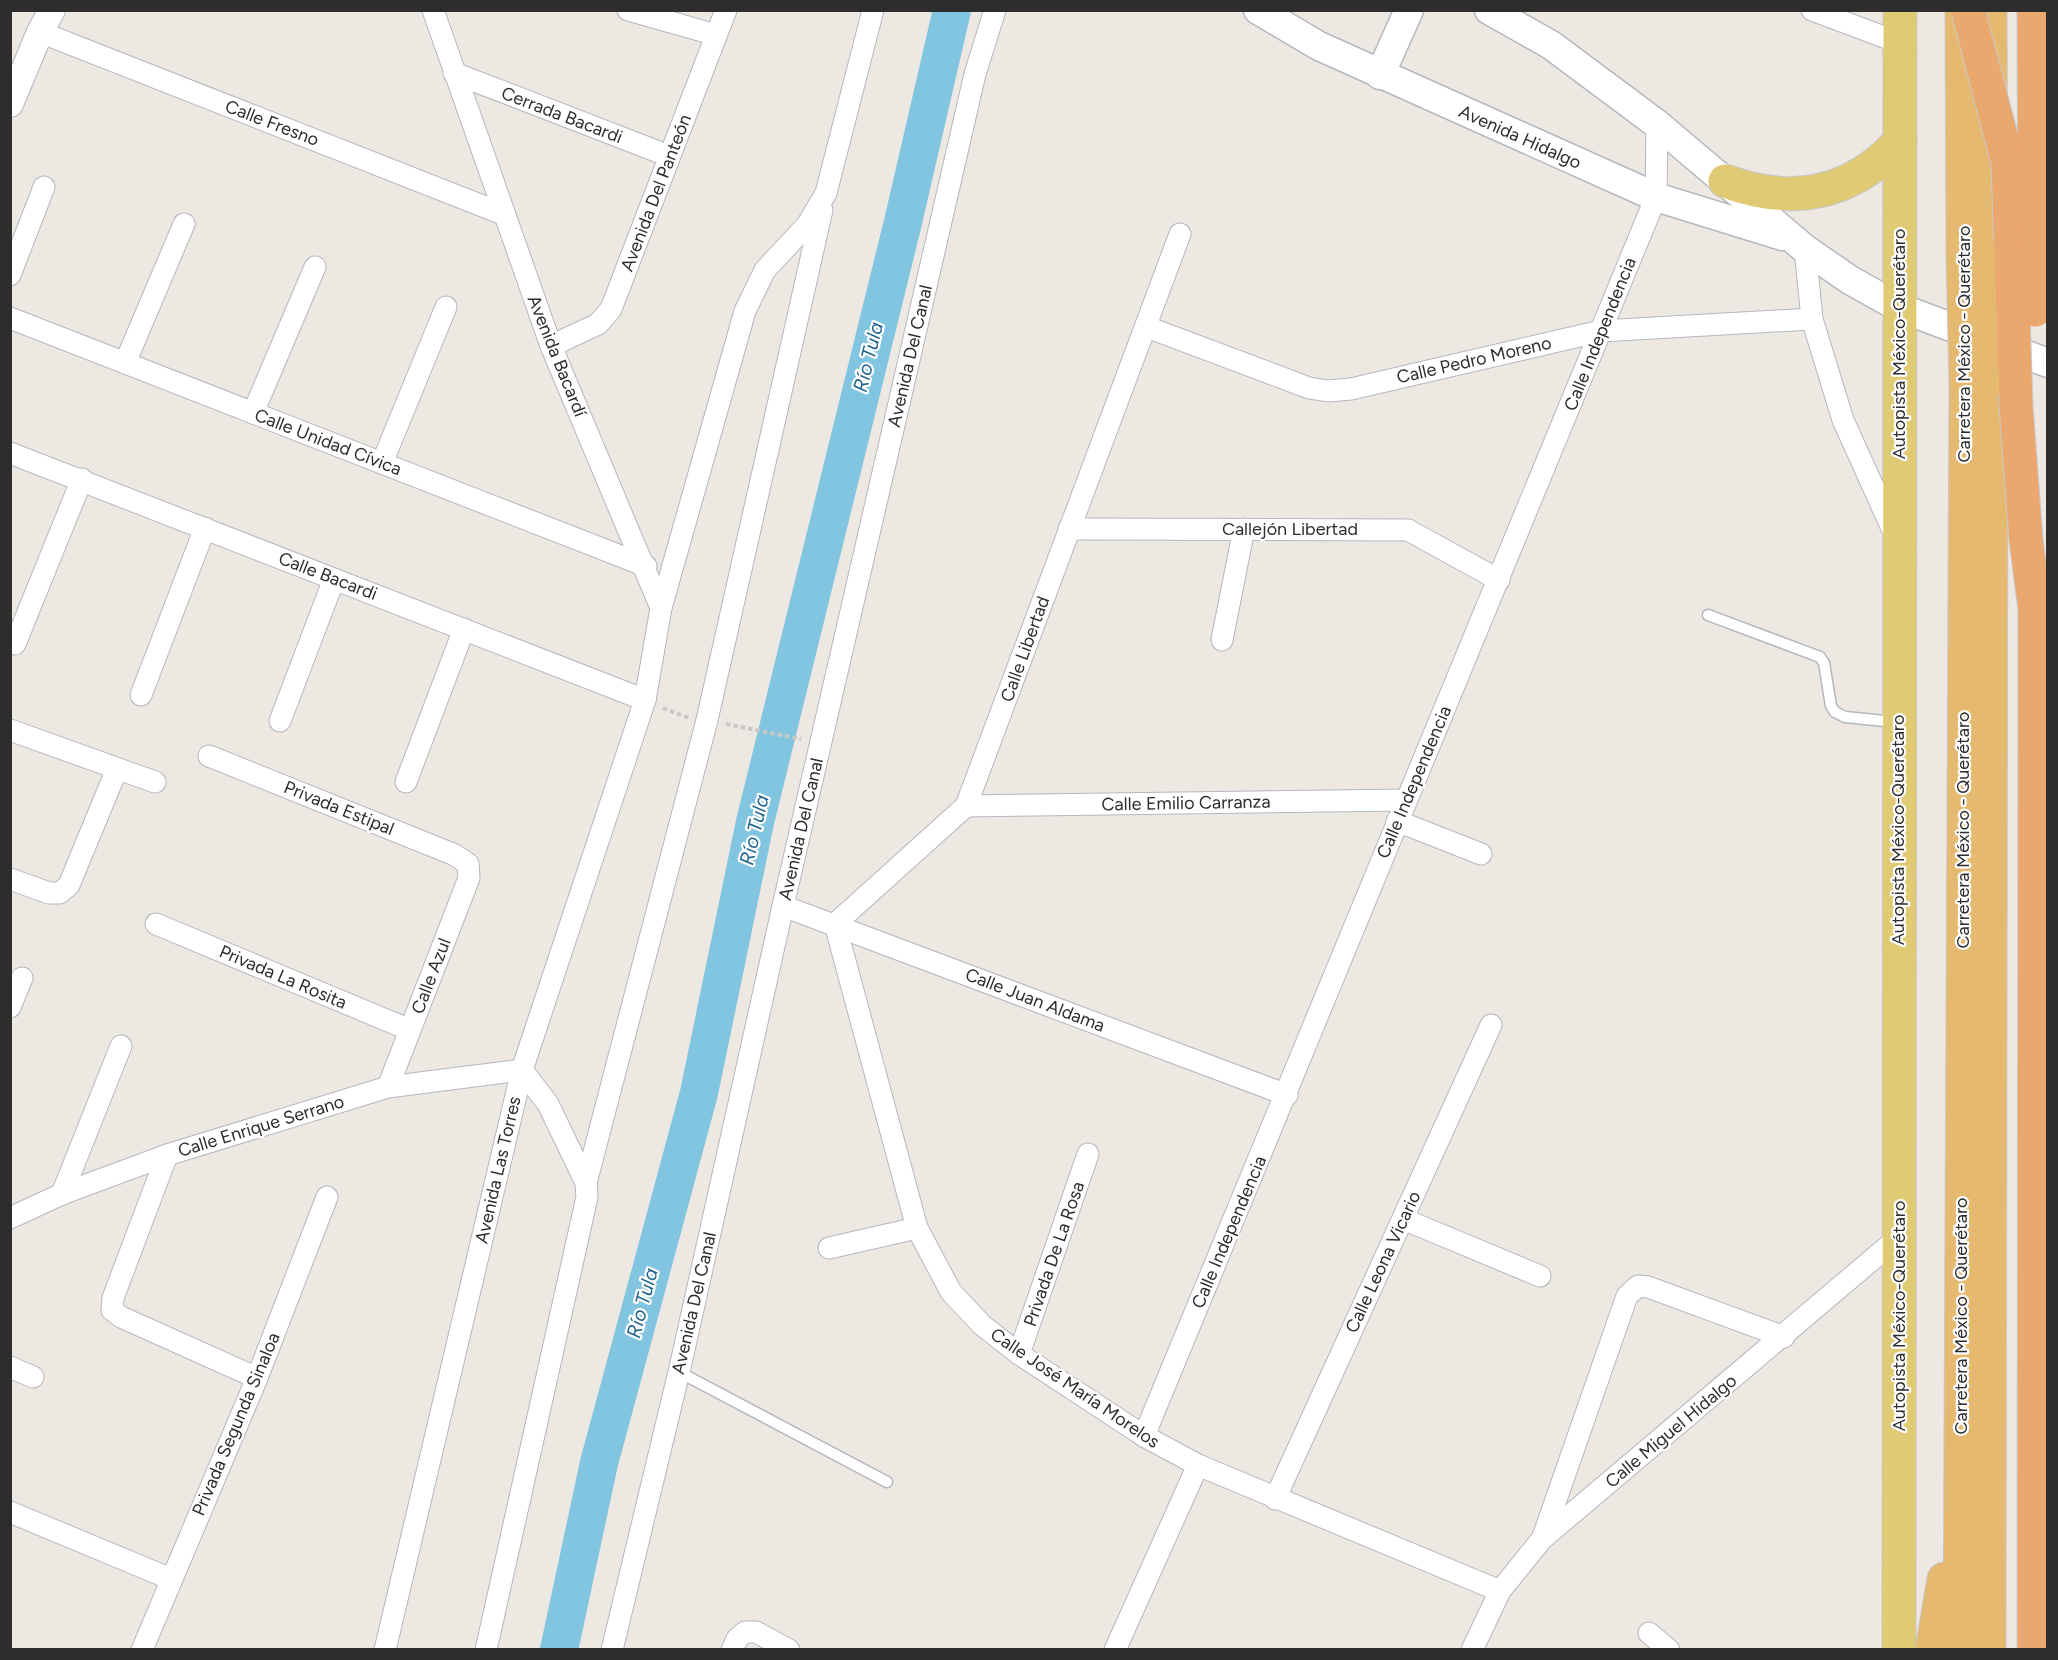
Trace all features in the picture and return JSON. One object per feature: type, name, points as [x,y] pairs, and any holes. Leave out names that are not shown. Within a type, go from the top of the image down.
[{"type":"highway","name":"Carretera México - Querétaro","points":[[1962,10],[1977,256],[1989,1650]]},
{"type":"highway","points":[[1968,10],[2008,163],[2016,417],[2026,540],[2035,609]]},
{"type":"highway","name":"Carretera México - Querétaro","points":[[1977,256],[1989,10]]},
{"type":"highway","points":[[2034,10],[2034,1650]]},
{"type":"highway","name":"Carretera México - Querétaro","points":[[1960,1650],[1960,1492],[1979,381]]},
{"type":"highway","points":[[1932,1650],[1960,1492]]},
{"type":"main road","name":"Avenida Hidalgo","points":[[1258,10],[1320,46],[1380,75],[1656,197],[1799,244]]},
{"type":"main road","points":[[1303,10],[1320,46]]},
{"type":"main road","points":[[1380,75],[1409,10]]},
{"type":"main road","name":"Avenida Hidalgo","points":[[1489,10],[1551,45],[1657,124],[1799,244],[1850,280],[1900,308],[2048,363]]},
{"type":"main road","name":"Autopista México-Querétaro","points":[[1899,1650],[1897,540],[1900,10]]},
{"type":"main road","points":[[1725,181],[1763,193],[1783,195],[1822,191],[1866,172],[1888,155],[1900,141]]},
{"type":"main road","points":[[2046,1650],[2048,1478]]},
{"type":"street","name":"Avenida Bacardí","points":[[433,10],[550,346],[646,566],[661,608],[645,700]]},
{"type":"street","points":[[628,10],[716,35]]},
{"type":"street","name":"Avenida Del Panteón","points":[[550,346],[598,324],[611,309],[726,10]]},
{"type":"street","points":[[486,1650],[585,1215],[586,1183],[707,720],[826,193],[873,10]]},
{"type":"street","name":"Avenida Del Canal","points":[[612,1650],[679,1372],[783,906],[975,74],[995,10]]},
{"type":"street","points":[[1812,10],[1900,43]]},
{"type":"street","points":[[10,104],[46,21]]},
{"type":"street","name":"Calle Fresno","points":[[46,21],[503,214]]},
{"type":"street","name":"Cerrada Bacardi","points":[[454,73],[669,156]]},
{"type":"street","name":"Calle Independencia","points":[[1144,1436],[1287,1095],[1397,821],[1499,580],[1656,197],[1657,124]]},
{"type":"street","points":[[10,275],[44,187]]},
{"type":"street","points":[[661,608],[745,311],[765,270],[807,225],[826,193]]},
{"type":"street","points":[[125,363],[184,224]]},
{"type":"street","name":"Calle Libertad","points":[[835,924],[966,806],[1180,234]]},
{"type":"street","points":[[1799,244],[1812,319],[1843,420],[1897,540]]},
{"type":"street","points":[[254,413],[315,267]]},
{"type":"street","points":[[382,463],[446,307]]},
{"type":"street","name":"Calle Unidad Cívica","points":[[10,318],[646,566]]},
{"type":"street","name":"Calle Pedro Moreno","points":[[1147,327],[1309,388],[1328,391],[1351,389],[1601,331],[1812,319]]},
{"type":"street","name":"Calle Bacardi","points":[[10,453],[82,479],[645,700]]},
{"type":"street","points":[[15,645],[82,479]]},
{"type":"street","points":[[141,695],[205,528]]},
{"type":"street","name":"Callejón Libertad","points":[[1069,529],[1408,530],[1499,580]]},
{"type":"street","points":[[1222,640],[1244,529]]},
{"type":"street","points":[[280,722],[334,579]]},
{"type":"street","points":[[406,782],[464,629]]},
{"type":"street","name":"Avenida Las Torres","points":[[385,1650],[522,1070],[645,700]]},
{"type":"street","points":[[10,730],[154,782]]},
{"type":"street","name":"Privada Estipal","points":[[209,756],[455,855],[468,864]]},
{"type":"street","points":[[10,879],[49,893],[60,893],[69,885],[117,769]]},
{"type":"street","name":"Calle Emilio Carranza","points":[[966,806],[1406,800]]},
{"type":"street","points":[[1397,821],[1481,854]]},
{"type":"street","name":"Calle Azul","points":[[388,1087],[469,878],[468,864]]},
{"type":"street","name":"Calle Juan Aldama","points":[[783,906],[1287,1095]]},
{"type":"street","name":"Privada La Rosita","points":[[156,924],[410,1030]]},
{"type":"street","name":"Calle José María Morelos","points":[[835,924],[916,1228],[951,1292],[982,1325],[1019,1354],[1144,1436],[1198,1465],[1500,1591]]},
{"type":"street","points":[[10,1007],[22,978]]},
{"type":"street","name":"Calle Leona Vicario","points":[[1275,1499],[1491,1025]]},
{"type":"street","points":[[62,1194],[122,1046]]},
{"type":"street","points":[[522,1070],[548,1104],[586,1183]]},
{"type":"street","name":"Calle Enrique Serrano","points":[[10,1218],[62,1194],[167,1155],[388,1087],[522,1070]]},
{"type":"street","name":"Privada De La Rosa","points":[[1019,1354],[1088,1154]]},
{"type":"street","points":[[167,1155],[113,1298],[112,1310],[121,1317],[257,1378]]},
{"type":"street","name":"Privada Segunda Sinaloa","points":[[142,1650],[257,1378],[327,1197]]},
{"type":"street","points":[[1403,1219],[1540,1276]]},
{"type":"street","points":[[829,1248],[916,1228]]},
{"type":"street","name":"Calle Miguel Hidalgo","points":[[1472,1650],[1500,1591],[1542,1539],[1784,1337],[1899,1237]]},
{"type":"street","points":[[1542,1539],[1627,1296],[1638,1286],[1648,1287],[1784,1337]]},
{"type":"street","points":[[10,1367],[33,1377]]},
{"type":"street","points":[[1115,1650],[1198,1465]]},
{"type":"street","points":[[10,1512],[171,1579]]},
{"type":"street","points":[[732,1650],[737,1639],[745,1632],[756,1632],[789,1650]]},
{"type":"street","points":[[1649,1633],[1669,1650]]},
{"type":"lane","points":[[1708,615],[1820,657],[1824,663],[1831,706],[1835,712],[1845,717],[1898,723]]},
{"type":"lane","points":[[679,1372],[887,1482]]},
{"type":"path","points":[[707,720],[811,741]]},
{"type":"waterway","name":"Río Tula","points":[[559,1650],[599,1463],[699,1093],[755,822],[903,222],[952,10]]}]
